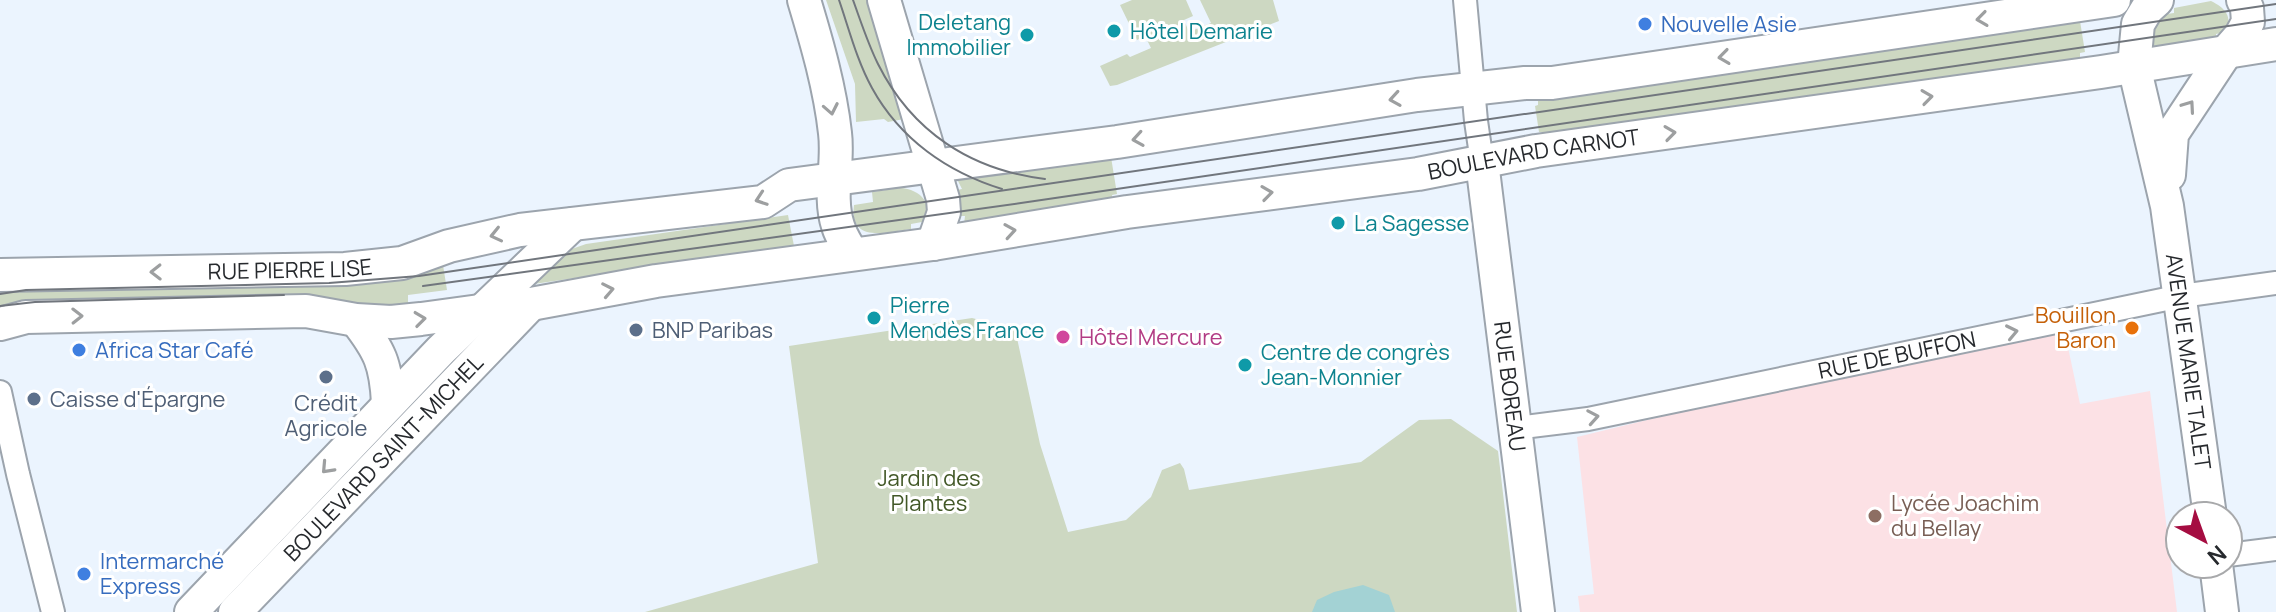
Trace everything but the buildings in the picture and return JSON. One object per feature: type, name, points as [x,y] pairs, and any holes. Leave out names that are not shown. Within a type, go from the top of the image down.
[{"type":"main road","points":[[479,311],[656,281],[852,254],[841,236],[835,214],[836,138],[833,111],[804,0]]},
{"type":"main road","points":[[884,0],[918,116],[928,174],[944,212],[933,244]]},
{"type":"main road","points":[[573,224],[763,202],[789,185],[834,179],[928,174],[997,159],[1472,88],[1552,83],[2114,0]]},
{"type":"main road","name":"AVENUE MARIE TALET","points":[[2157,0],[2138,24],[2134,66],[2167,206],[2208,500]]},
{"type":"main road","name":"AVENUE MARIE TALET","points":[[2167,206],[2172,134],[2241,35],[2248,22],[2251,3]]},
{"type":"main road","name":"BOULEVARD CARNOT","points":[[852,254],[1127,212],[1418,174],[1536,151],[2276,44]]},
{"type":"main road","points":[[918,116],[958,144],[997,159]]},
{"type":"main road","name":"RUE BOREAU","points":[[1482,162],[1538,612]]},
{"type":"main road","name":"RUE PIERRE LISE","points":[[0,275],[345,269],[402,263],[449,246],[520,230],[573,224]]},
{"type":"main road","name":"BOULEVARD SAINT-MICHEL","points":[[191,612],[388,403],[479,311],[573,224]]},
{"type":"main road","name":"BOULEVARD SAINT-MICHEL","points":[[235,612],[531,304]]},
{"type":"main road","name":"RUE PIERRE LISE","points":[[0,324],[26,317],[306,311],[356,320],[391,322],[479,311]]},
{"type":"main road","points":[[356,320],[382,358],[388,403]]},
{"type":"main road","points":[[2218,580],[2222,612]]},
{"type":"street","points":[[1465,0],[1482,162]]},
{"type":"street","name":"RUE DE BUFFON","points":[[1516,428],[1588,419],[2181,296],[2276,283]]},
{"type":"street","points":[[0,392],[53,612]]},
{"type":"street","points":[[2244,553],[2276,549]]},
{"type":"shaded area","name":"Lycée Joachim du Bellay","points":[[2065,333],[2080,404],[2150,391],[2164,506],[2164,580],[2173,580],[2177,612],[1580,612],[1578,596],[1594,594],[1577,437],[1680,412]]},
{"type":"shaded area","points":[[1363,585],[1389,595],[1395,612],[1312,612],[1317,600]]},
{"type":"green space","points":[[826,0],[869,0],[904,119],[856,122],[855,84]]},
{"type":"green space","points":[[1132,0],[1186,0],[1193,16],[1184,20],[1189,32],[1211,23],[1200,0],[1273,0],[1279,21],[1110,86],[1100,66],[1151,48],[1145,36],[1137,40],[1120,5]]},
{"type":"green space","points":[[2211,1],[2228,17],[2226,32],[2216,34],[2216,39],[2155,48],[2148,44],[2155,22],[2162,16],[2174,13],[2174,8]]},
{"type":"green space","points":[[2080,21],[2085,52],[2080,53],[2080,59],[1544,137],[1543,132],[1539,132],[1535,106],[1538,99]]},
{"type":"green space","points":[[1111,157],[1117,194],[1112,195],[1113,205],[964,224],[965,216],[961,216],[957,190],[962,189],[957,179]]},
{"type":"green space","points":[[900,188],[914,191],[924,199],[927,210],[923,224],[911,224],[911,229],[881,233],[864,231],[857,226],[854,205],[873,202],[872,192]]},
{"type":"green space","points":[[788,215],[794,246],[527,285],[530,278],[569,250],[586,244]]},
{"type":"green space","points":[[443,265],[447,290],[408,295],[408,310],[0,313],[0,287],[370,275]]},
{"type":"green space","name":"Jardin des Plantes","points":[[972,318],[1015,329],[1040,444],[1068,532],[1126,520],[1151,497],[1162,470],[1180,463],[1189,490],[1361,462],[1419,420],[1451,419],[1498,451],[1517,612],[645,612],[818,563],[789,346]]},
{"type":"tram line","points":[[839,0],[867,78],[896,123],[944,163],[1002,189]]},
{"type":"tram line","points":[[853,0],[878,64],[892,88],[926,128],[946,144],[992,167],[1045,179]]},
{"type":"tram line","points":[[0,294],[26,290],[329,283],[419,276],[2276,4]]},
{"type":"tram line","points":[[423,286],[1021,203],[2276,19]]},
{"type":"tram line","points":[[0,306],[35,302],[284,295]]},
{"type":"place","name":"Nouvelle Asie","points":[[1645,24]]},
{"type":"place","name":"Hôtel Demarie","points":[[1114,31]]},
{"type":"place","name":"Deletang Immobilier","points":[[1027,35]]},
{"type":"place","name":"La Sagesse","points":[[1338,223]]},
{"type":"place","name":"Pierre Mendès France","points":[[874,318]]},
{"type":"place","name":"Bouillon Baron","points":[[2132,328]]},
{"type":"place","name":"BNP Paribas","points":[[636,330]]},
{"type":"place","name":"Hôtel Mercure","points":[[1063,337]]},
{"type":"place","name":"Africa Star Café","points":[[79,350]]},
{"type":"place","name":"Centre de congrès Jean-Monnier","points":[[1245,365]]},
{"type":"place","name":"Crédit Agricole","points":[[326,377]]},
{"type":"place","name":"Caisse d'Épargne","points":[[34,399]]},
{"type":"place","name":"Lycée Joachim du Bellay","points":[[1875,516]]},
{"type":"place","name":"Intermarché Express","points":[[84,574]]}]
